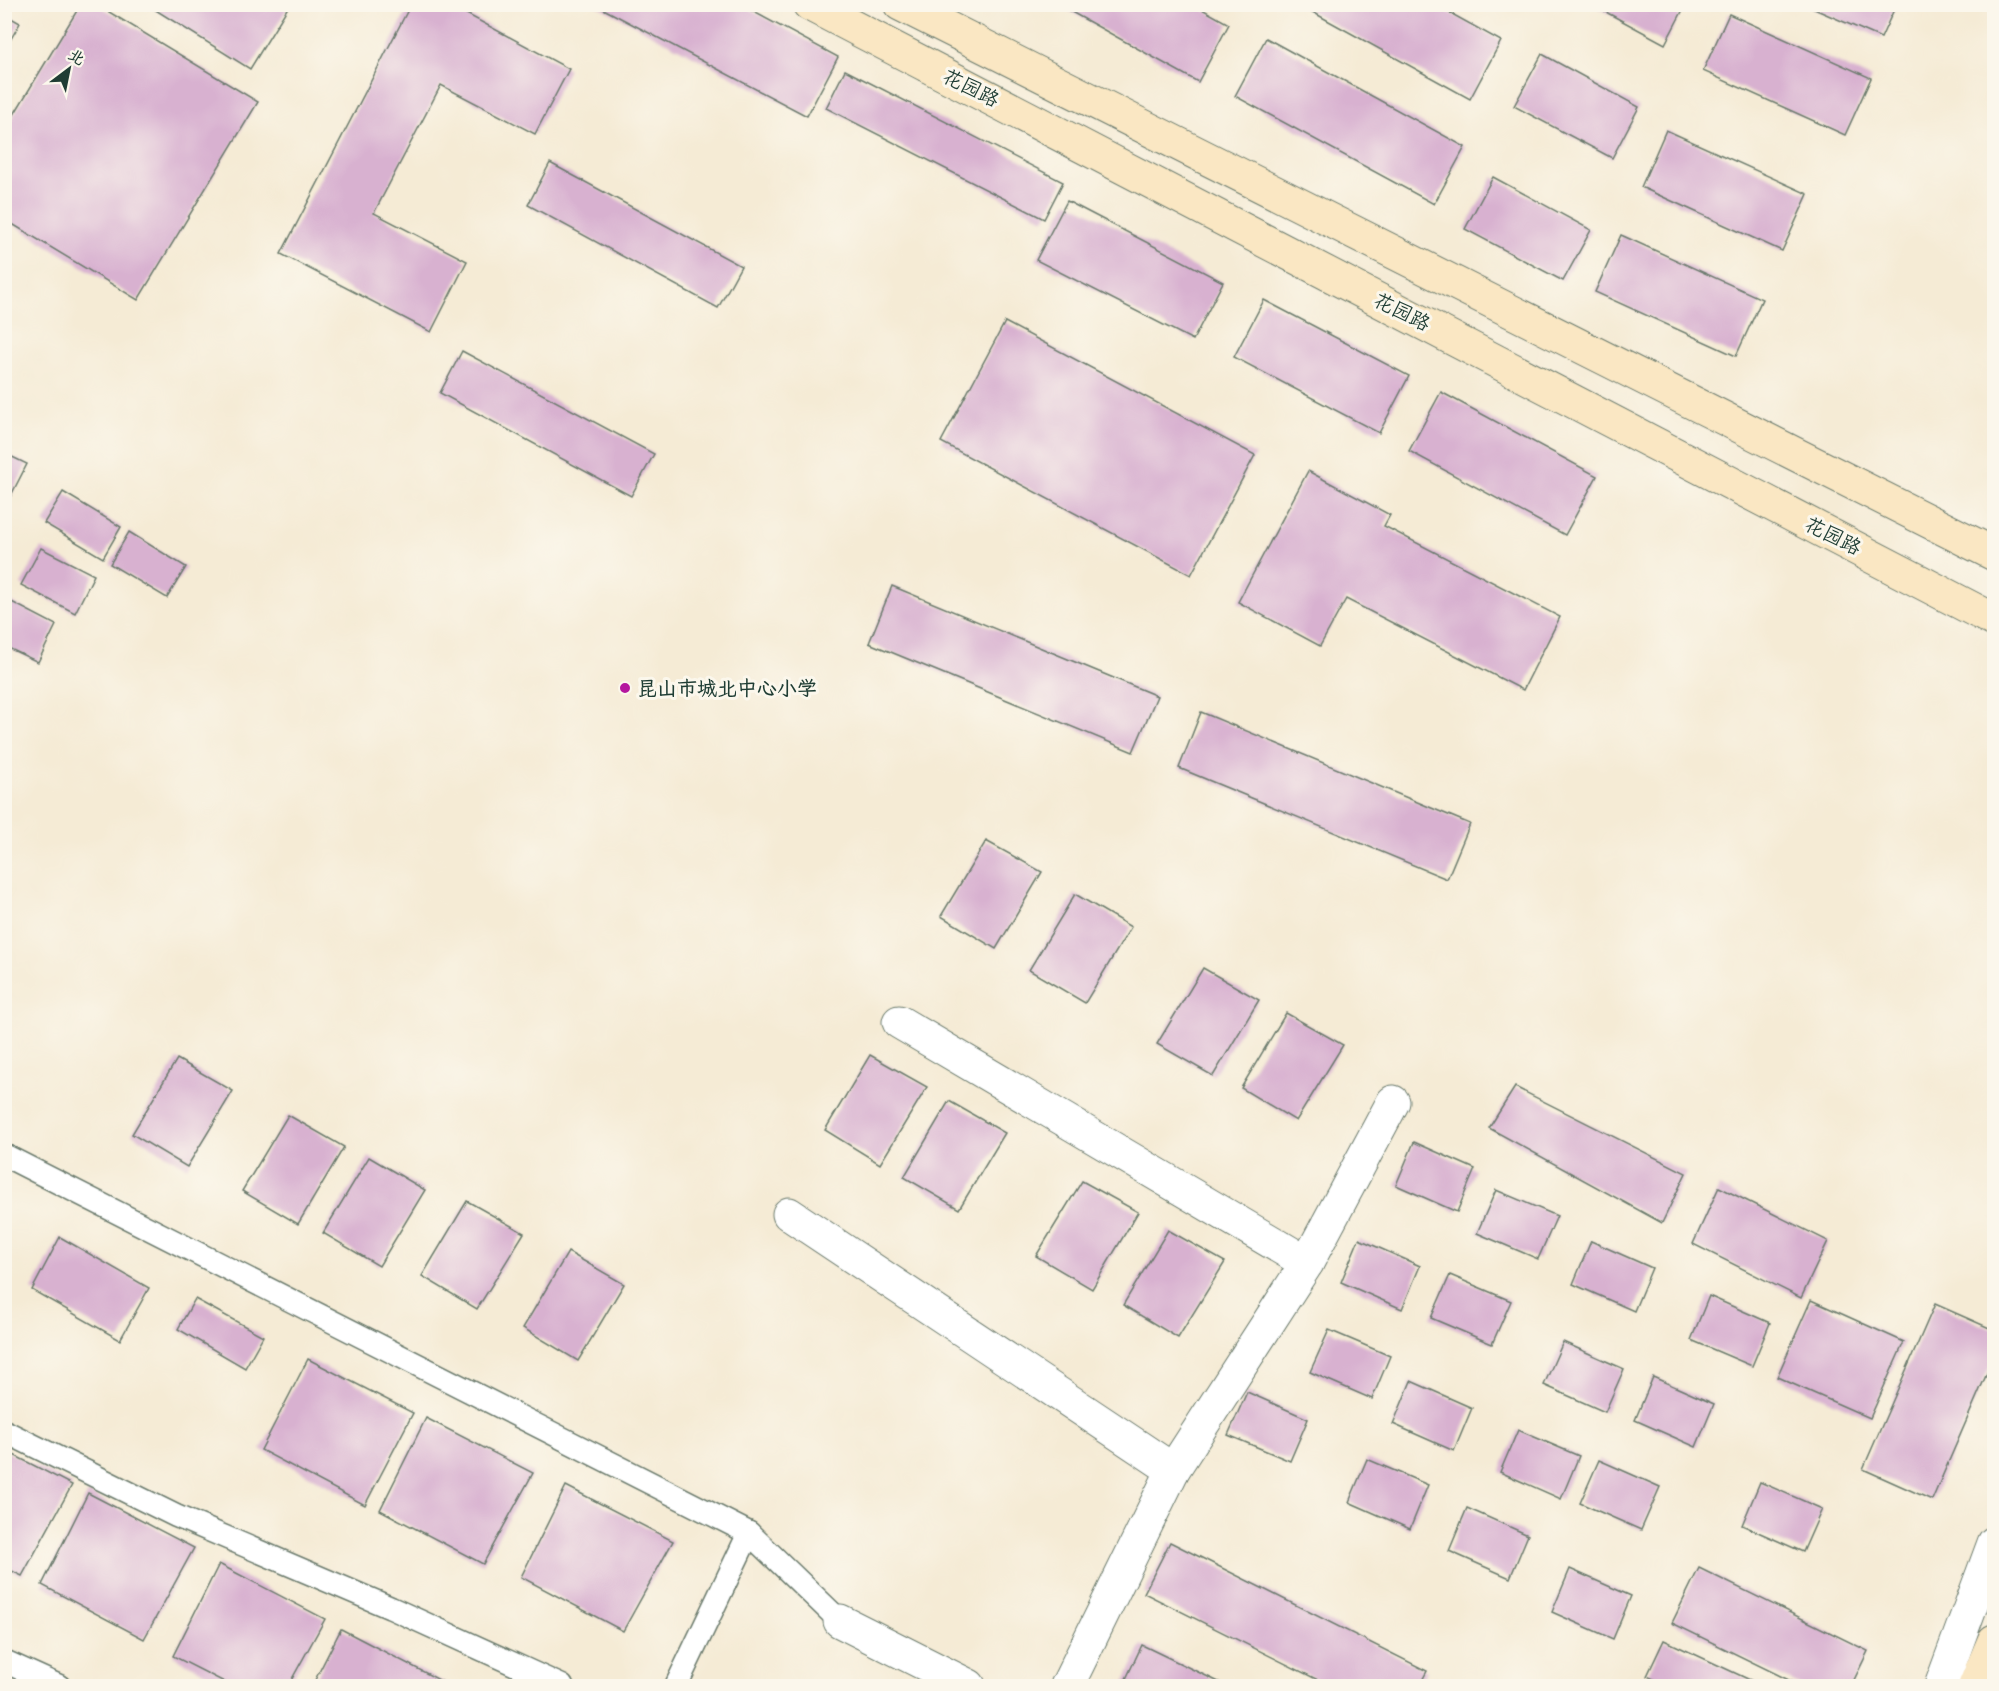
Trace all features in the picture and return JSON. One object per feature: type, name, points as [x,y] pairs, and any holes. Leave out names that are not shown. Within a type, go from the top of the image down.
[{"type":"main road","name":"花园路","points":[[809,4],[1995,620]]},
{"type":"main road","points":[[900,4],[1995,554]]},
{"type":"main road","points":[[1975,1686],[1995,1641]]},
{"type":"street","points":[[899,1022],[1308,1263]]},
{"type":"street","points":[[1068,1686],[1173,1470],[1308,1263],[1393,1102]]},
{"type":"street","points":[[789,1214],[1173,1470]]},
{"type":"street","points":[[1941,1686],[1974,1593],[1995,1543]]},
{"type":"street","points":[[840,1621],[969,1686]]},
{"type":"lane","points":[[6,1160],[749,1533],[840,1621]]},
{"type":"lane","points":[[4,1431],[176,1516],[391,1608],[562,1686]]},
{"type":"lane","points":[[676,1686],[749,1533]]},
{"type":"lane","points":[[4,1661],[59,1686]]},
{"type":"building","points":[[81,4],[96,4],[258,102],[138,300],[4,219],[4,131]]},
{"type":"building","points":[[146,4],[290,4],[250,69]]},
{"type":"building","points":[[411,4],[448,4],[569,69],[535,134],[441,85],[374,213],[467,261],[431,332],[281,254]]},
{"type":"building","points":[[594,4],[739,4],[838,57],[807,116]]},
{"type":"building","points":[[1057,4],[1193,4],[1229,24],[1198,82]]},
{"type":"building","points":[[1298,4],[1434,4],[1501,41],[1470,99]]},
{"type":"building","points":[[1591,4],[1686,4],[1665,44]]},
{"type":"building","points":[[1805,5],[1896,5],[1881,38]]},
{"type":"building","points":[[4,14],[20,23],[4,51]]},
{"type":"building","points":[[1729,14],[1871,78],[1845,135],[1703,71]]},
{"type":"building","points":[[1266,38],[1465,147],[1434,204],[1235,96]]},
{"type":"building","points":[[1542,54],[1639,107],[1612,158],[1514,106]]},
{"type":"building","points":[[845,70],[1063,182],[1044,219],[826,108]]},
{"type":"building","points":[[1666,130],[1808,194],[1782,251],[1641,187]]},
{"type":"building","points":[[550,163],[741,266],[718,308],[528,205]]},
{"type":"building","points":[[1493,177],[1591,230],[1563,281],[1465,229]]},
{"type":"building","points":[[1067,201],[1223,282],[1193,340],[1036,260]]},
{"type":"building","points":[[1621,235],[1762,299],[1736,356],[1595,292]]},
{"type":"building","points":[[1264,300],[1409,376],[1379,433],[1234,357]]},
{"type":"building","points":[[1005,322],[1255,455],[1191,575],[941,442]]},
{"type":"building","points":[[462,351],[654,454],[631,496],[440,393]]},
{"type":"building","points":[[1441,392],[1597,476],[1565,535],[1409,451]]},
{"type":"building","points":[[4,453],[27,464],[4,509]]},
{"type":"building","points":[[1308,471],[1390,515],[1384,526],[1560,617],[1523,690],[1346,599],[1320,646],[1238,602]]},
{"type":"building","points":[[63,492],[121,527],[103,558],[44,523]]},
{"type":"building","points":[[129,532],[186,567],[167,598],[110,564]]},
{"type":"building","points":[[41,548],[94,575],[75,613],[21,585]]},
{"type":"building","points":[[892,586],[1157,696],[1133,752],[869,643]]},
{"type":"building","points":[[4,598],[56,625],[38,662],[4,646]]},
{"type":"building","points":[[1201,712],[1470,824],[1447,879],[1179,768]]},
{"type":"building","points":[[986,841],[1042,872],[996,949],[941,916]]},
{"type":"building","points":[[1075,894],[1131,927],[1085,1003],[1029,970]]},
{"type":"building","points":[[1203,968],[1259,1000],[1213,1076],[1157,1044]]},
{"type":"building","points":[[1286,1013],[1343,1045],[1296,1121],[1241,1088]]},
{"type":"building","points":[[870,1055],[927,1087],[880,1164],[825,1130]]},
{"type":"building","points":[[177,1059],[233,1091],[187,1167],[132,1134]]},
{"type":"building","points":[[1515,1087],[1686,1173],[1662,1223],[1489,1128]]},
{"type":"building","points":[[949,1101],[1005,1133],[959,1209],[904,1177]]},
{"type":"building","points":[[288,1115],[344,1147],[298,1224],[242,1191]]},
{"type":"building","points":[[1414,1142],[1475,1169],[1457,1212],[1396,1185]]},
{"type":"building","points":[[369,1157],[425,1190],[379,1266],[323,1233]]},
{"type":"building","points":[[1082,1181],[1138,1212],[1092,1289],[1036,1256]]},
{"type":"building","points":[[1719,1187],[1828,1241],[1801,1298],[1693,1244]]},
{"type":"building","points":[[1496,1190],[1557,1216],[1538,1259],[1477,1233]]},
{"type":"building","points":[[467,1201],[524,1233],[477,1309],[422,1276]]},
{"type":"building","points":[[1168,1230],[1225,1262],[1178,1338],[1123,1305]]},
{"type":"building","points":[[60,1237],[149,1288],[120,1340],[32,1290]]},
{"type":"building","points":[[1359,1239],[1420,1266],[1402,1309],[1341,1282]]},
{"type":"building","points":[[1591,1241],[1652,1268],[1634,1311],[1573,1284]]},
{"type":"building","points":[[568,1252],[624,1284],[578,1361],[523,1328]]},
{"type":"building","points":[[1450,1275],[1511,1301],[1492,1344],[1431,1318]]},
{"type":"building","points":[[1709,1296],[1770,1323],[1752,1366],[1691,1340]]},
{"type":"building","points":[[195,1299],[263,1336],[245,1368],[178,1329]]},
{"type":"building","points":[[1811,1300],[1904,1342],[1870,1418],[1777,1377]]},
{"type":"building","points":[[1935,1304],[1994,1330],[1994,1357],[1932,1500],[1863,1469]]},
{"type":"building","points":[[1329,1330],[1390,1356],[1372,1399],[1310,1372]]},
{"type":"building","points":[[1563,1342],[1624,1369],[1605,1412],[1544,1385]]},
{"type":"building","points":[[308,1359],[413,1413],[365,1505],[261,1450]]},
{"type":"building","points":[[1653,1377],[1714,1404],[1696,1447],[1635,1420]]},
{"type":"building","points":[[1411,1381],[1472,1408],[1454,1451],[1393,1424]]},
{"type":"building","points":[[1247,1392],[1308,1419],[1290,1461],[1228,1435]]},
{"type":"building","points":[[426,1418],[533,1473],[483,1564],[380,1510]]},
{"type":"building","points":[[1518,1430],[1579,1456],[1561,1499],[1500,1472]]},
{"type":"building","points":[[4,1450],[72,1485],[22,1576],[4,1567]]},
{"type":"building","points":[[1367,1459],[1428,1485],[1410,1529],[1349,1502]]},
{"type":"building","points":[[1599,1460],[1660,1487],[1641,1530],[1580,1503]]},
{"type":"building","points":[[1760,1482],[1822,1509],[1803,1552],[1742,1525]]},
{"type":"building","points":[[566,1486],[673,1541],[623,1631],[521,1577]]},
{"type":"building","points":[[88,1493],[194,1548],[144,1639],[42,1585]]},
{"type":"building","points":[[1467,1508],[1528,1535],[1510,1578],[1449,1551]]},
{"type":"building","points":[[1170,1542],[1427,1671],[1419,1686],[1330,1686],[1144,1593]]},
{"type":"building","points":[[219,1564],[325,1619],[288,1686],[232,1686],[173,1656]]},
{"type":"building","points":[[1699,1568],[1868,1651],[1851,1686],[1801,1686],[1672,1623]]},
{"type":"building","points":[[1570,1569],[1631,1596],[1613,1639],[1552,1612]]},
{"type":"building","points":[[341,1629],[447,1684],[446,1686],[312,1686]]},
{"type":"building","points":[[1664,1640],[1763,1686],[1669,1686],[1647,1676]]},
{"type":"building","points":[[1142,1645],[1227,1686],[1131,1686],[1124,1683]]},
{"type":"place","name":"昆山市城北中心小学","points":[[625,688]]}]
